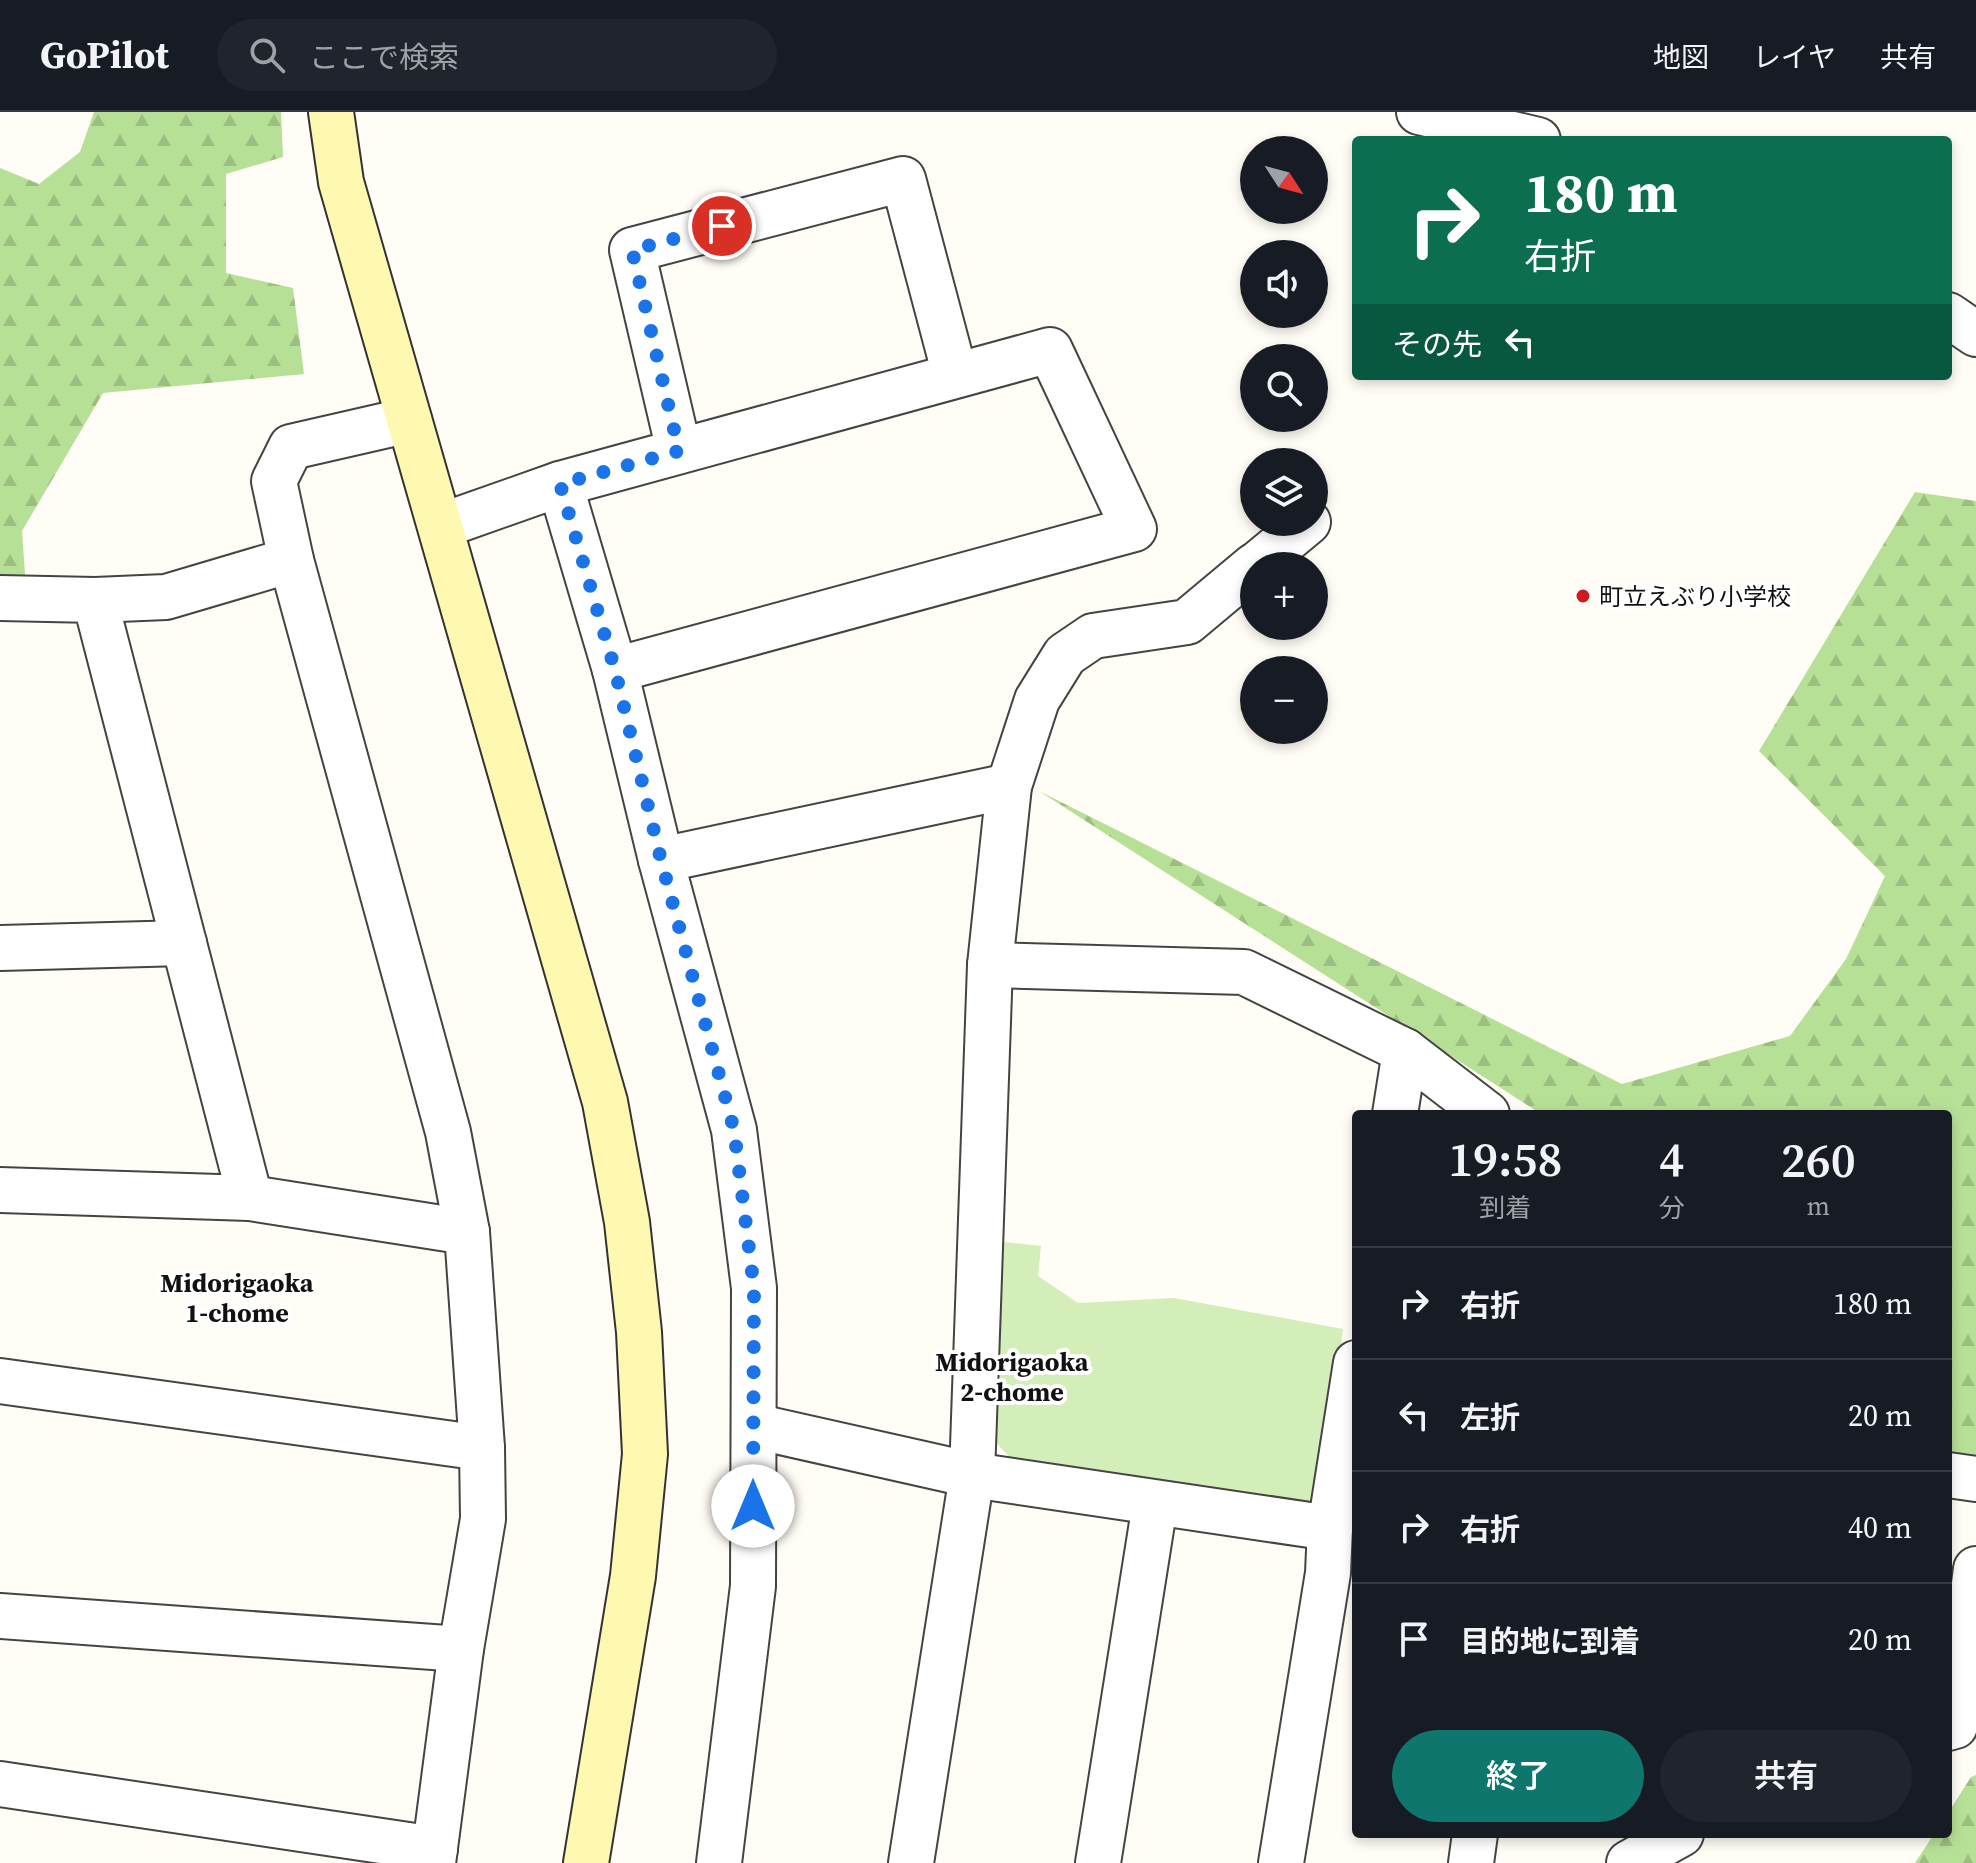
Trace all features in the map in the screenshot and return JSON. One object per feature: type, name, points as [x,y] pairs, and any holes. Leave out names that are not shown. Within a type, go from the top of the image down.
[{"type":"street","points":[[331,112],[341,182],[605,1102],[627,1222],[639,1332],[645,1454],[634,1561],[586,1863]]},
{"type":"street","points":[[1419,112],[1521,136]]},
{"type":"street","points":[[679,451],[632,250],[903,179],[955,375]]},
{"type":"street","points":[[1952,318],[1976,334]]},
{"type":"street","points":[[441,526],[560,484],[1050,350],[1134,529],[615,670]]},
{"type":"street","points":[[0,1784],[434,1856],[461,1649],[483,1519],[482,1448],[467,1232],[448,1132],[291,560],[274,481],[291,447],[409,420]]},
{"type":"street","points":[[560,484],[615,670],[661,860],[734,1130],[754,1288],[753,1586],[719,1863]]},
{"type":"street","points":[[1271,552],[1291,536]]},
{"type":"street","points":[[0,598],[95,600],[166,597],[291,560]]},
{"type":"street","points":[[911,1863],[972,1475],[990,965],[1009,786],[1037,700],[1065,655],[1093,636],[1187,622],[1240,578]]},
{"type":"street","points":[[95,600],[250,1198]]},
{"type":"street","points":[[661,860],[1009,786]]},
{"type":"street","points":[[0,948],[184,943]]},
{"type":"street","points":[[990,965],[1244,972],[1405,1051],[1482,1110]]},
{"type":"street","points":[[1396,1110],[1405,1051]]},
{"type":"street","points":[[0,1190],[250,1198],[467,1232]]},
{"type":"street","points":[[0,1381],[482,1448]]},
{"type":"street","points":[[1281,1863],[1328,1573],[1330,1528],[1352,1388]]},
{"type":"street","points":[[754,1426],[972,1475],[1330,1528]]},
{"type":"street","points":[[1952,1476],[1976,1479]]},
{"type":"street","points":[[1098,1863],[1155,1504]]},
{"type":"street","points":[[1952,1727],[1955,1726],[1976,1569]]},
{"type":"street","points":[[0,1616],[461,1649]]},
{"type":"street","points":[[1471,1863],[1474,1838]]},
{"type":"street","points":[[1629,1863],[1674,1838]]},
{"type":"green space","points":[[94,112],[281,112],[283,157],[226,174],[226,273],[293,288],[304,374],[103,393],[22,531],[28,617],[0,619],[0,168],[39,184],[80,152]]},
{"type":"green space","points":[[1915,492],[1976,501],[1976,1466],[1952,1467],[1952,1110],[1535,1110],[1039,791],[1622,1084],[1790,1036],[1846,959],[1885,876],[1759,751]]},
{"type":"green space","points":[[1003,1242],[1041,1246],[1038,1276],[1078,1303],[1174,1298],[1343,1329],[1322,1494],[1307,1507],[1012,1460],[989,1435]]},
{"type":"green space","points":[[1976,1775],[1976,1863],[1915,1863],[1931,1838],[1952,1838],[1952,1807],[1971,1777]]},
{"type":"place","name":"町立えぶり小学校","points":[[1583,596]]},
{"type":"district","name":"Midorigaoka 1-chome","points":[[237,1298]]},
{"type":"district","name":"Midorigaoka 2-chome","points":[[1012,1377]]},
{"type":"route","points":[[722,226],[632,250],[679,451],[560,484],[615,670],[661,860],[734,1130],[754,1288],[753,1506]]}]
